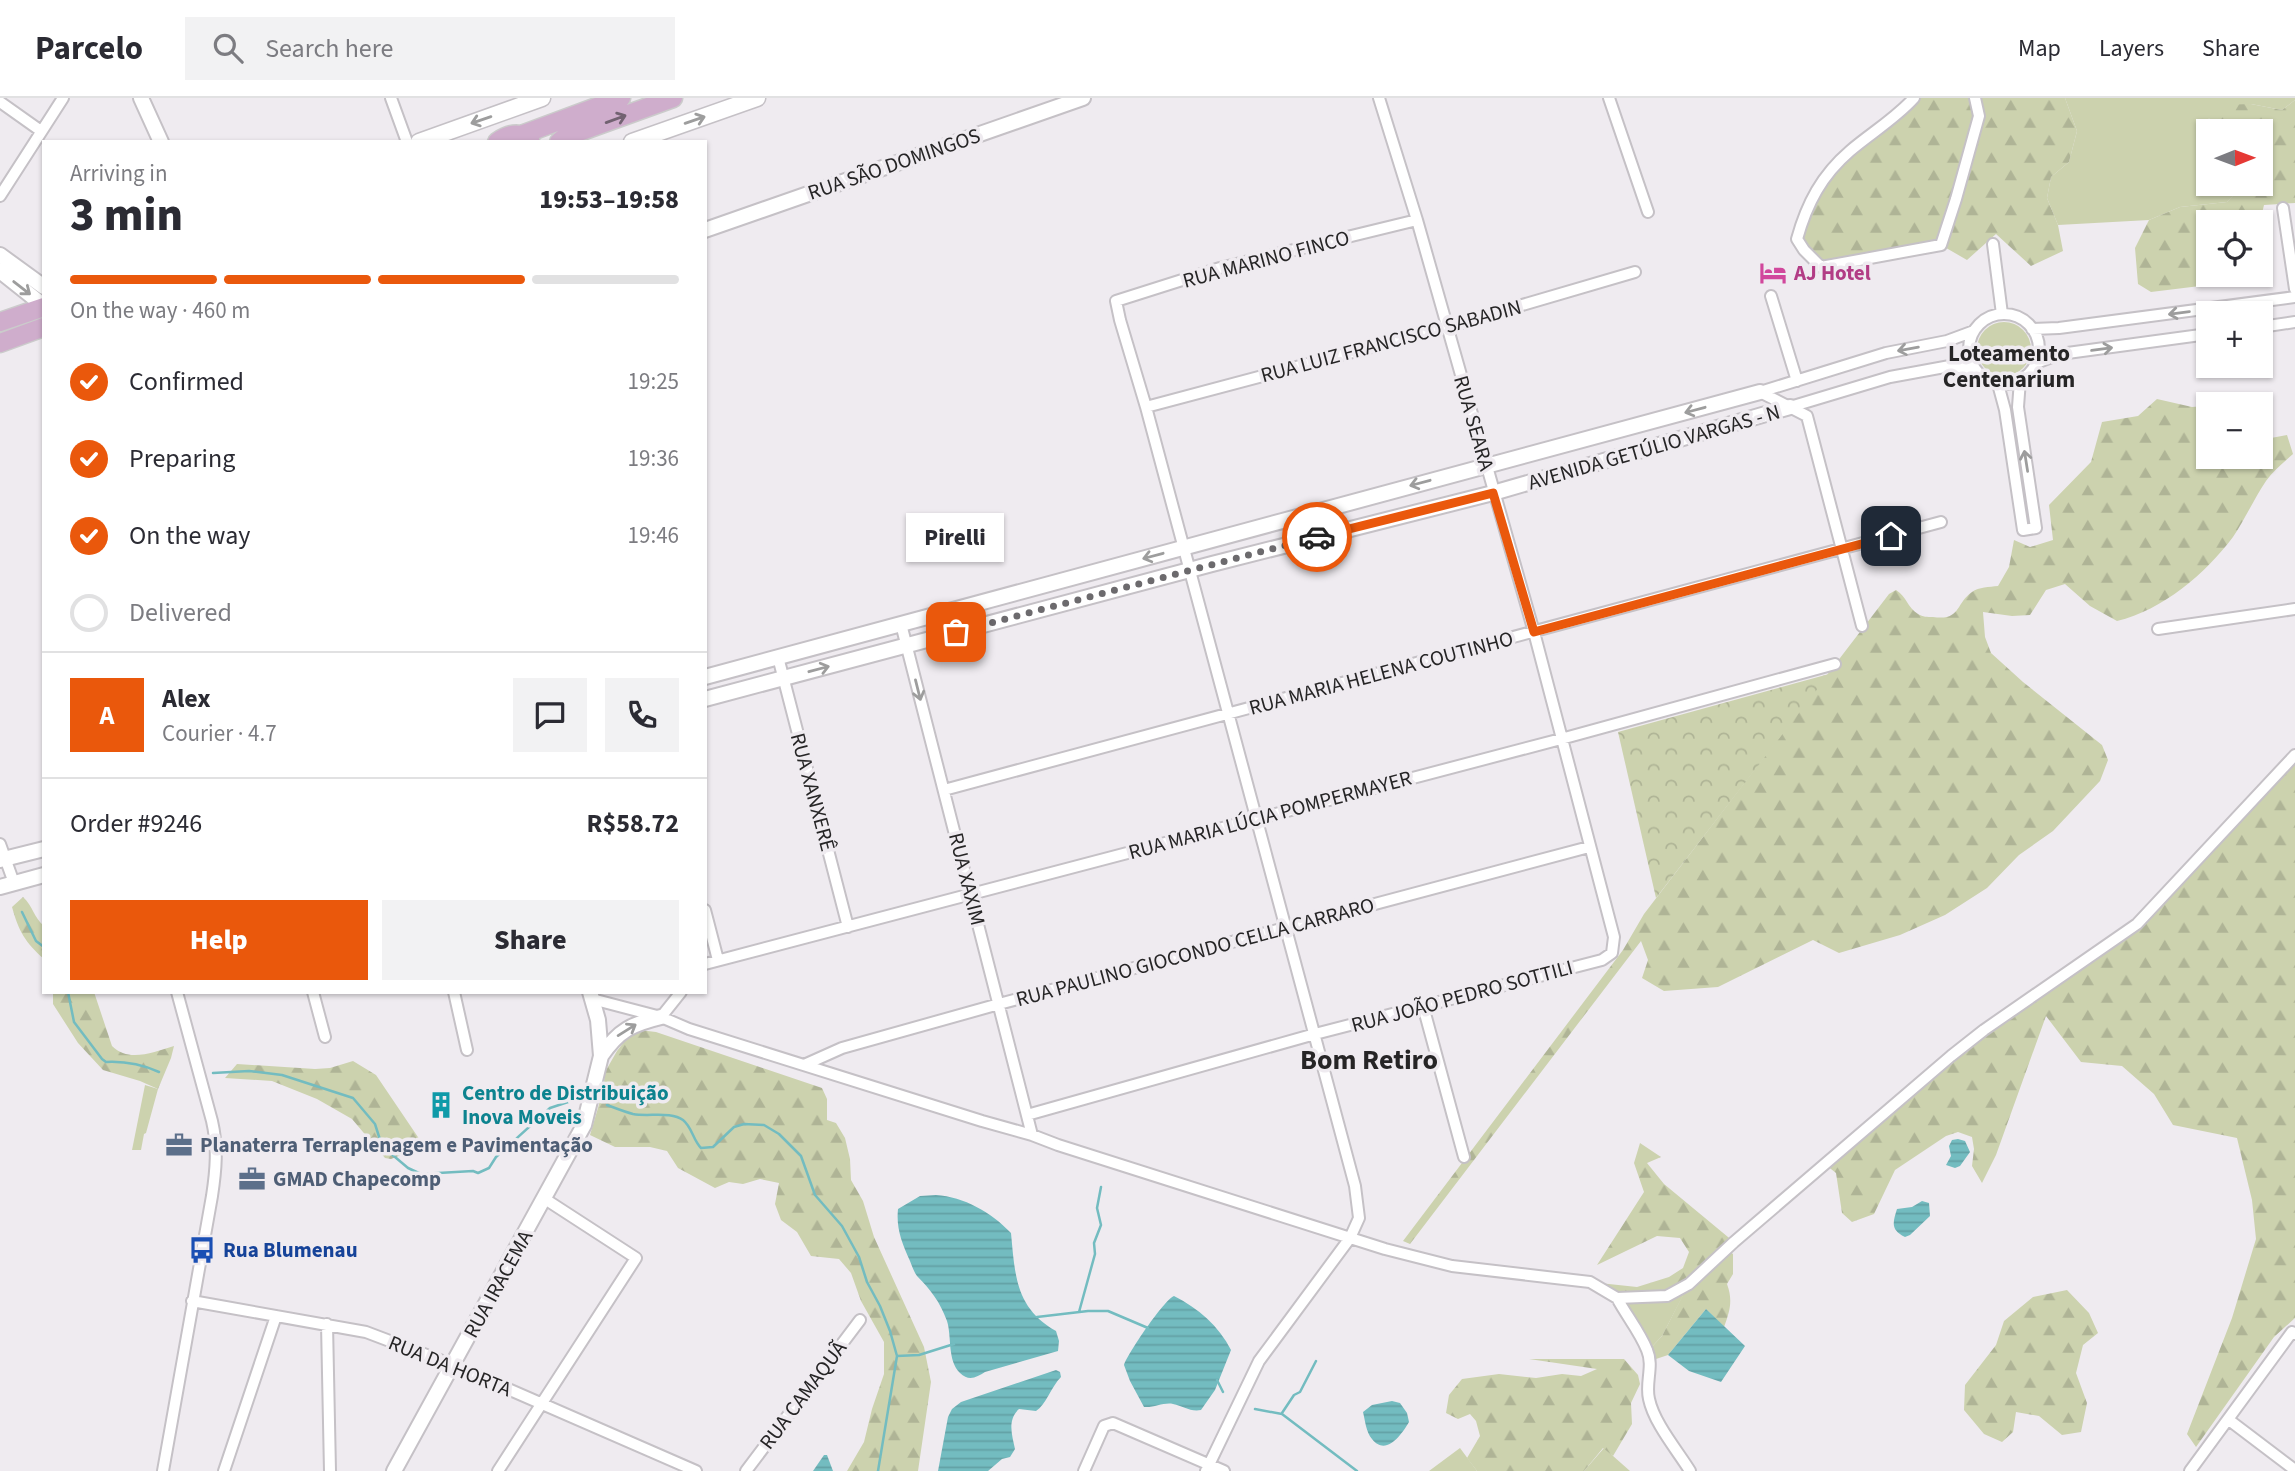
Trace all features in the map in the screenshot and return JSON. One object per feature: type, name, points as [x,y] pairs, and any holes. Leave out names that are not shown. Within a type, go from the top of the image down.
[{"type":"main road","points":[[425,140],[542,98]]},
{"type":"main road","points":[[500,140],[506,135],[527,138],[621,98]]},
{"type":"main road","points":[[562,140],[673,98]]},
{"type":"main road","points":[[638,140],[757,98]]},
{"type":"main road","points":[[0,322],[42,308]]},
{"type":"main road","points":[[0,343],[42,328]]},
{"type":"street","points":[[0,196],[63,98]]},
{"type":"street","points":[[141,98],[160,140]]},
{"type":"street","points":[[391,98],[406,140]]},
{"type":"street","name":"RUA SÃO DOMINGOS","points":[[707,229],[1083,98]]},
{"type":"street","name":"RUA SEARA","points":[[1379,98],[1417,220],[1534,632],[1614,937],[1612,953]]},
{"type":"street","points":[[1609,98],[1648,212]]},
{"type":"street","points":[[1914,98],[1902,112],[1849,152],[1815,189],[1797,239],[1821,267],[1941,245],[1979,116],[1975,98]]},
{"type":"street","points":[[0,102],[41,131]]},
{"type":"street","points":[[2283,208],[2295,289]]},
{"type":"street","name":"RUA MARINO FINCO","points":[[1146,407],[1119,320],[1116,301],[1220,268],[1417,220]]},
{"type":"street","points":[[1993,244],[2002,314]]},
{"type":"street","points":[[1,263],[42,286]]},
{"type":"street","points":[[1,263],[42,305]]},
{"type":"street","name":"RUA LUIZ FRANCISCO SABADIN","points":[[1146,407],[1447,327],[1635,272]]},
{"type":"street","points":[[1771,296],[1797,381]]},
{"type":"street","points":[[2032,329],[2059,328],[2295,298]]},
{"type":"street","points":[[1790,407],[1890,377],[1950,366],[1978,373],[1998,384],[2010,384],[2029,373],[2036,363],[2039,351],[2032,329],[2024,320],[2002,314],[1981,322],[1974,331],[1969,353],[1978,373]]},
{"type":"street","points":[[2273,325],[2295,322]]},
{"type":"street","points":[[1760,392],[1886,353],[1947,341],[1974,331]]},
{"type":"street","points":[[2036,363],[2060,355],[2196,336]]},
{"type":"street","points":[[1998,384],[2005,410],[2022,530],[2036,528],[2018,407],[2020,380]]},
{"type":"street","points":[[1760,392],[1807,416],[1862,626]]},
{"type":"street","name":"AVENIDA GETÚLIO VARGAS - N","points":[[707,676],[1760,392]]},
{"type":"street","points":[[1146,407],[1355,1186],[1359,1218],[1350,1238],[1259,1360],[1207,1468]]},
{"type":"street","name":"AVENIDA GETÚLIO VARGAS - N","points":[[707,698],[1189,570],[1493,493],[1790,407]]},
{"type":"street","name":"RUA MARIA HELENA COUTINHO","points":[[944,790],[1941,522]]},
{"type":"street","points":[[2158,629],[2295,609]]},
{"type":"street","name":"RUA XAXIM","points":[[901,624],[1032,1135]]},
{"type":"street","name":"RUA XANXERÊ","points":[[778,657],[848,927]]},
{"type":"street","name":"RUA MARIA LÚCIA POMPERMAYER","points":[[707,963],[1561,739],[1835,664]]},
{"type":"street","points":[[1617,1298],[1667,1296],[1689,1284],[1734,1242],[1951,1056],[1984,1030],[2137,924],[2295,755]]},
{"type":"street","points":[[0,845],[7,885],[42,876]]},
{"type":"street","name":"RUA PAULINO GIOCONDO CELLA CARRARO","points":[[804,1065],[842,1048],[999,1004],[1589,847]]},
{"type":"street","points":[[3,860],[42,850]]},
{"type":"street","points":[[707,918],[718,960]]},
{"type":"street","name":"RUA JOÃO PEDRO SOTTILI","points":[[1027,1115],[1315,1034],[1602,960],[1612,953]]},
{"type":"street","points":[[163,1471],[215,1174],[216,1141],[178,994]]},
{"type":"street","points":[[314,994],[325,1037]]},
{"type":"street","points":[[454,994],[467,1050]]},
{"type":"street","points":[[601,1056],[616,1037],[634,1024],[661,1017],[679,994]]},
{"type":"street","points":[[591,995],[661,1017],[689,1029],[1032,1135],[1350,1238],[1452,1266],[1590,1282],[1617,1298],[1647,1351],[1650,1361],[1647,1387],[1649,1401],[1655,1416],[1690,1471]]},
{"type":"street","points":[[591,995],[598,1020],[601,1056]]},
{"type":"street","points":[[1423,1006],[1464,1157]]},
{"type":"street","name":"RUA IRACEMA","points":[[394,1471],[584,1125],[601,1056]]},
{"type":"street","points":[[498,1471],[636,1258],[545,1199]]},
{"type":"street","name":"RUA DA HORTA","points":[[192,1301],[366,1332],[453,1365],[696,1471]]},
{"type":"street","points":[[224,1471],[276,1316]]},
{"type":"street","name":"RUA CAMAQUÃ","points":[[746,1471],[860,1320]]},
{"type":"street","points":[[327,1324],[330,1471]]},
{"type":"street","points":[[2190,1471],[2293,1333]]},
{"type":"street","points":[[2229,1420],[2295,1470]]},
{"type":"street","points":[[1084,1471],[1101,1432],[1109,1423],[1118,1424],[1207,1468],[1224,1471]]},
{"type":"green space","points":[[1917,98],[2065,98],[2077,131],[2069,162],[2051,177],[2047,198],[2058,225],[2063,251],[2031,266],[1996,234],[1967,260],[1941,245],[1821,267],[1797,239],[1802,220],[1849,152]]},
{"type":"green space","points":[[2065,98],[2295,98],[2282,110],[2251,104],[2208,119],[2196,119],[2196,196],[2233,196],[2227,202],[2180,207],[2149,220],[2058,225],[2047,198],[2051,177],[2069,162],[2077,131]]},
{"type":"green space","points":[[2295,100],[2295,203],[2264,205],[2263,210],[2196,210],[2196,286],[2151,292],[2138,284],[2135,248],[2149,220],[2180,207],[2227,202],[2233,196],[2273,196],[2273,119],[2208,118],[2221,105],[2251,104],[2282,110]]},
{"type":"green space","points":[[2004,322],[2023,330],[2031,349],[2023,368],[2004,376],[1985,368],[1977,349],[1985,330]]},
{"type":"green space","points":[[2157,399],[2196,407],[2196,469],[2273,469],[2273,438],[2287,435],[2293,454],[2269,477],[2222,551],[2182,589],[2151,608],[2117,621],[2090,606],[2065,584],[2046,590],[2030,615],[2012,616],[1983,612],[1985,637],[1991,653],[2102,745],[2108,760],[2100,781],[2053,831],[2019,855],[1987,888],[1945,915],[1900,935],[1839,953],[1813,940],[1718,987],[1664,991],[1642,978],[1648,960],[1641,941],[1410,1244],[1403,1241],[1623,950],[1644,914],[1889,594],[1896,590],[1920,615],[1942,618],[1953,614],[1975,590],[1998,586],[2009,567],[2014,540],[2030,547],[2053,540],[2049,505],[2091,462],[2102,422],[2138,416]]},
{"type":"green space","points":[[1829,674],[1656,898],[1618,732]]},
{"type":"green space","points":[[2295,755],[2295,1318],[2274,1337],[2196,1447],[2187,1434],[2232,1318],[2256,1239],[2252,1200],[2237,1138],[2173,1125],[2154,1094],[2122,1066],[2081,1062],[2046,1016],[1996,1155],[1982,1183],[1972,1166],[1972,1137],[1958,1132],[1946,1136],[1895,1170],[1874,1214],[1852,1222],[1842,1213],[1836,1173],[1826,1165],[1951,1056],[2137,924]]},
{"type":"green space","points":[[23,897],[42,924],[42,957],[20,930],[12,907]]},
{"type":"green space","points":[[53,994],[95,994],[112,1046],[126,1054],[141,1055],[174,1046],[158,1089],[103,1070],[78,1043],[53,1004]]},
{"type":"green space","points":[[639,1030],[656,1032],[822,1088],[827,1099],[827,1120],[836,1123],[845,1138],[851,1180],[863,1201],[874,1237],[924,1347],[931,1382],[918,1471],[847,1471],[864,1442],[884,1374],[884,1342],[861,1301],[851,1273],[839,1259],[811,1256],[797,1232],[781,1220],[775,1204],[779,1183],[760,1179],[743,1184],[729,1182],[715,1188],[678,1168],[667,1151],[650,1147],[615,1147],[590,1135],[603,1091],[605,1072],[627,1038]]},
{"type":"green space","points":[[353,1061],[376,1075],[424,1146],[391,1159],[385,1158],[352,1119],[317,1099],[272,1081],[225,1078],[237,1064],[315,1069],[330,1068]]},
{"type":"green space","points":[[145,1085],[158,1089],[141,1150],[132,1150]]},
{"type":"green space","points":[[1640,1143],[1661,1157],[1647,1163],[1664,1184],[1734,1242],[1727,1249],[1733,1254],[1733,1274],[1727,1284],[1730,1306],[1724,1327],[1706,1309],[1668,1355],[1650,1361],[1648,1351],[1662,1336],[1688,1285],[1667,1296],[1617,1298],[1590,1282],[1637,1287],[1669,1277],[1683,1268],[1689,1252],[1680,1238],[1657,1236],[1597,1265],[1644,1192],[1634,1163]]},
{"type":"green space","points":[[1689,1284],[1662,1336],[1648,1351],[1617,1298]]},
{"type":"green space","points":[[2067,1290],[2089,1313],[2098,1333],[2083,1345],[2076,1373],[2087,1403],[2081,1432],[2062,1435],[2039,1416],[2016,1412],[2013,1432],[2002,1442],[1984,1434],[1964,1410],[1965,1385],[1996,1345],[2004,1321],[2033,1297]]},
{"type":"green space","points":[[1529,1359],[1624,1359],[1638,1375],[1640,1384],[1631,1403],[1632,1424],[1613,1456],[1603,1448],[1584,1471],[1477,1471],[1467,1458],[1480,1436],[1476,1421],[1470,1414],[1458,1419],[1446,1413],[1449,1395],[1462,1379],[1499,1374],[1536,1378],[1562,1374],[1581,1376],[1597,1369]]},
{"type":"green space","points":[[1460,1448],[1477,1471],[1429,1471]]},
{"type":"green space","points":[[1604,1448],[1630,1471],[1584,1471]]},
{"type":"water","points":[[1952,1140],[1965,1141],[1970,1152],[1960,1166],[1955,1168],[1946,1165],[1951,1156],[1949,1146]]},
{"type":"water","points":[[936,1195],[957,1199],[976,1207],[995,1218],[1011,1233],[1020,1289],[1032,1312],[1056,1331],[1058,1351],[973,1378],[960,1373],[956,1368],[944,1314],[935,1297],[915,1273],[902,1242],[898,1223],[898,1209],[920,1196]]},
{"type":"water","points":[[1922,1201],[1929,1203],[1930,1216],[1910,1235],[1905,1237],[1897,1232],[1894,1218],[1897,1209],[1912,1207]]},
{"type":"water","points":[[1174,1296],[1207,1318],[1231,1350],[1215,1390],[1201,1410],[1170,1404],[1144,1407],[1124,1365],[1147,1328]]},
{"type":"water","points":[[1706,1309],[1745,1346],[1721,1382],[1689,1371],[1668,1355]]},
{"type":"water","points":[[1056,1370],[1061,1377],[1040,1408],[1036,1411],[1019,1409],[1015,1413],[1011,1428],[1015,1449],[1010,1457],[1002,1459],[988,1471],[938,1471],[948,1417],[952,1409],[961,1402]]},
{"type":"water","points":[[1392,1401],[1400,1403],[1409,1422],[1393,1442],[1383,1446],[1370,1436],[1363,1412],[1372,1405]]},
{"type":"water","points":[[824,1455],[827,1455],[833,1471],[813,1471]]},
{"type":"waterway","points":[[22,912],[36,941],[42,946]]},
{"type":"waterway","points":[[68,994],[74,1022],[102,1059],[106,1062],[139,1065],[159,1072]]},
{"type":"waterway","points":[[213,1073],[249,1071],[282,1075],[353,1098],[375,1124],[382,1146],[408,1168],[421,1174],[478,1173],[489,1168],[496,1157],[550,1108],[583,1097]]},
{"type":"waterway","points":[[607,1105],[633,1114],[678,1117],[686,1123],[701,1148],[713,1147],[734,1127],[744,1124],[764,1125],[779,1134],[801,1156],[815,1195],[842,1226],[859,1257],[867,1282],[890,1331],[897,1356],[878,1471]]},
{"type":"waterway","points":[[1079,1312],[1095,1254],[1094,1243],[1101,1225],[1097,1208],[1101,1187]]},
{"type":"waterway","points":[[1037,1317],[1108,1311],[1148,1328]]},
{"type":"waterway","points":[[897,1356],[919,1355],[954,1344]]},
{"type":"waterway","points":[[1282,1413],[1294,1395],[1300,1392],[1316,1361]]},
{"type":"waterway","points":[[1217,1380],[1223,1392]]},
{"type":"waterway","points":[[1255,1409],[1282,1414],[1357,1471]]},
{"type":"way so far","points":[[956,632],[1317,537]]},
{"type":"place","name":"AJ Hotel","points":[[1773,273]]},
{"type":"place","name":"Pirelli","points":[[956,632]]},
{"type":"place","name":"Centro de Distribuição Inova Moveis","points":[[441,1105]]},
{"type":"place","name":"Planaterra Terraplenagem e Pavimentação","points":[[179,1145]]},
{"type":"place","name":"GMAD Chapecomp","points":[[252,1179]]},
{"type":"place","name":"Rua Blumenau","points":[[202,1250]]},
{"type":"district","name":"Loteamento Centenarium","points":[[2009,366]]},
{"type":"district","name":"Bom Retiro","points":[[1369,1059]]},
{"type":"route","points":[[1317,537],[1493,493],[1534,632],[1891,536]]}]
